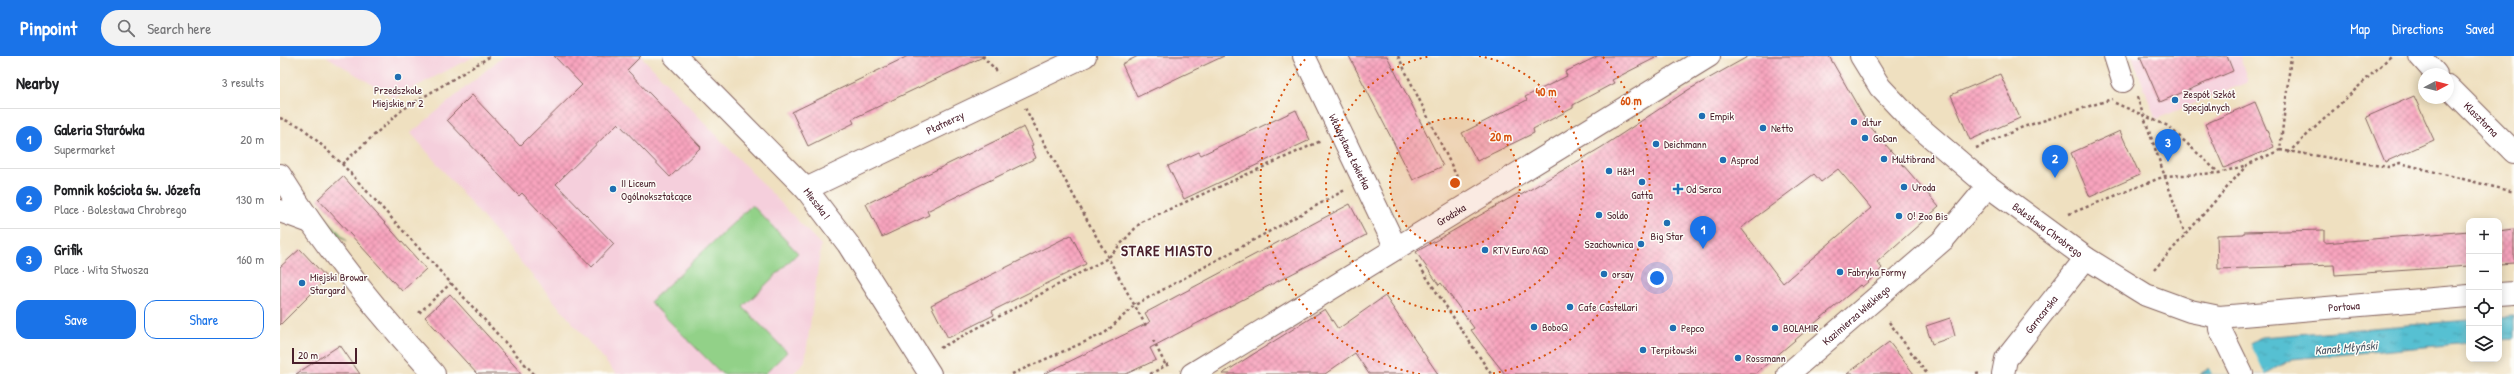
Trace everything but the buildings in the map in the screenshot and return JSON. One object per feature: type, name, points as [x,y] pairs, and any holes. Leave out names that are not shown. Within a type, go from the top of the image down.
[{"type":"street","name":"Mieszka I","points":[[675,56],[806,189],[848,244],[930,374]]},
{"type":"street","name":"Płatnerzy","points":[[806,189],[1085,56]]},
{"type":"street","name":"Władysława Łokietka","points":[[1304,56],[1380,217],[1406,253]]},
{"type":"street","name":"Grodzka","points":[[1192,374],[1406,253],[1709,56]]},
{"type":"street","name":"Bolesława Chrobrego","points":[[1861,56],[1880,87],[1912,121],[1988,186],[2086,258],[2146,295],[2190,311],[2219,317]]},
{"type":"street","points":[[2115,56],[2119,89]]},
{"type":"street","points":[[2420,56],[2431,68]]},
{"type":"street","name":"Klasztorna","points":[[2454,92],[2514,152]]},
{"type":"street","points":[[280,174],[310,222],[399,336],[434,374]]},
{"type":"street","name":"Kazimierza Wielkiego","points":[[1788,374],[1943,240],[1988,186]]},
{"type":"street","points":[[280,211],[310,222]]},
{"type":"street","name":"Garncarska","points":[[2003,374],[2006,359],[2086,258]]},
{"type":"street","points":[[2502,294],[2514,293]]},
{"type":"street","name":"Portowa","points":[[2219,317],[2466,296]]},
{"type":"street","points":[[2219,317],[2220,329],[2242,374]]},
{"type":"path","points":[[342,164],[402,110],[491,56]]},
{"type":"path","points":[[982,56],[1002,75]]},
{"type":"path","points":[[1398,56],[1461,185]]},
{"type":"path","points":[[2280,150],[2291,56]]},
{"type":"path","points":[[2288,153],[2391,56]]},
{"type":"path","points":[[1972,149],[2023,127],[2109,100],[2119,89],[2135,91],[2185,235]]},
{"type":"path","points":[[2109,100],[2168,126],[2219,173]]},
{"type":"path","points":[[1023,106],[1146,326]]},
{"type":"path","points":[[280,118],[302,127],[342,164],[534,374]]},
{"type":"path","points":[[939,349],[1108,258],[1141,222],[1327,138]]},
{"type":"path","points":[[2069,214],[2165,176],[2219,173],[2247,165],[2280,150],[2288,153],[2388,167],[2400,163],[2514,192]]},
{"type":"path","points":[[2154,270],[2247,165]]},
{"type":"path","points":[[1012,374],[1105,333],[1135,305],[1350,187]]},
{"type":"path","points":[[1406,253],[1491,374]]},
{"type":"path","points":[[419,313],[451,283]]},
{"type":"path","points":[[1888,322],[1927,374]]},
{"type":"path","points":[[1150,374],[1168,365],[1153,340]]},
{"type":"shaded area","name":"Przedszkole Miejskie nr 2","points":[[326,56],[475,56],[394,98]]},
{"type":"shaded area","name":"II Liceum Ogólnokształcące","points":[[503,56],[641,56],[821,245],[805,361],[793,374],[616,374],[411,133]]},
{"type":"shaded area","name":"Zespół Szkół Specjalnych","points":[[2132,56],[2240,56],[2248,82],[2156,119]]},
{"type":"green space","points":[[290,178],[347,241],[326,227]]},
{"type":"green space","points":[[752,205],[798,253],[743,307],[787,352],[765,374],[722,374],[650,302]]},
{"type":"water","points":[[2514,316],[2514,339],[2502,340],[2502,317]]},
{"type":"water","name":"Kanał Młyński","points":[[2466,320],[2466,343],[2292,359],[2265,374],[2200,374],[2261,337]]},
{"type":"pier","points":[[2249,341],[2265,374],[2212,374],[2208,366]]},
{"type":"place","name":"Przedszkole Miejskie nr 2","points":[[398,77]]},
{"type":"place","name":"Zespół Szkół Specjalnych","points":[[2175,100]]},
{"type":"place","name":"Empik","points":[[1702,116]]},
{"type":"place","name":"altur","points":[[1854,122]]},
{"type":"place","name":"Netto","points":[[1763,128]]},
{"type":"place","name":"GoDan","points":[[1865,138]]},
{"type":"place","name":"Deichmann","points":[[1656,144]]},
{"type":"place","name":"Multibrand","points":[[1884,159]]},
{"type":"place","name":"Asprod","points":[[1723,160]]},
{"type":"place","name":"Grifik","points":[[2168,162]]},
{"type":"place","name":"H&M","points":[[1609,171]]},
{"type":"place","name":"Pomnik kościoła św. Józefa","points":[[2055,178]]},
{"type":"place","name":"Gatta","points":[[1642,182]]},
{"type":"place","name":"Uroda","points":[[1904,187]]},
{"type":"place","name":"II Liceum Ogólnokształcące","points":[[613,189]]},
{"type":"place","name":"Od Serca","points":[[1678,189]]},
{"type":"place","name":"Soldo","points":[[1599,215]]},
{"type":"place","name":"O! Zoo Bis","points":[[1899,216]]},
{"type":"place","name":"Big Star","points":[[1667,223]]},
{"type":"place","name":"Szachownica","points":[[1641,244]]},
{"type":"place","name":"Galeria Starówka","points":[[1703,249]]},
{"type":"place","name":"RTV Euro AGD","points":[[1485,250]]},
{"type":"place","name":"Fabryka Formy","points":[[1840,272]]},
{"type":"place","name":"orsay","points":[[1604,274]]},
{"type":"place","name":"Miejski Browar Stargard","points":[[302,283]]},
{"type":"place","name":"Cafe Castellari","points":[[1570,307]]},
{"type":"place","name":"BoboQ","points":[[1534,327]]},
{"type":"place","name":"Pepco","points":[[1673,328]]},
{"type":"place","name":"BOLAMIR","points":[[1775,328]]},
{"type":"place","name":"Terpiłowski","points":[[1643,350]]},
{"type":"place","name":"Rossmann","points":[[1738,358]]},
{"type":"district","name":"STARE MIASTO","points":[[1167,251]]}]
